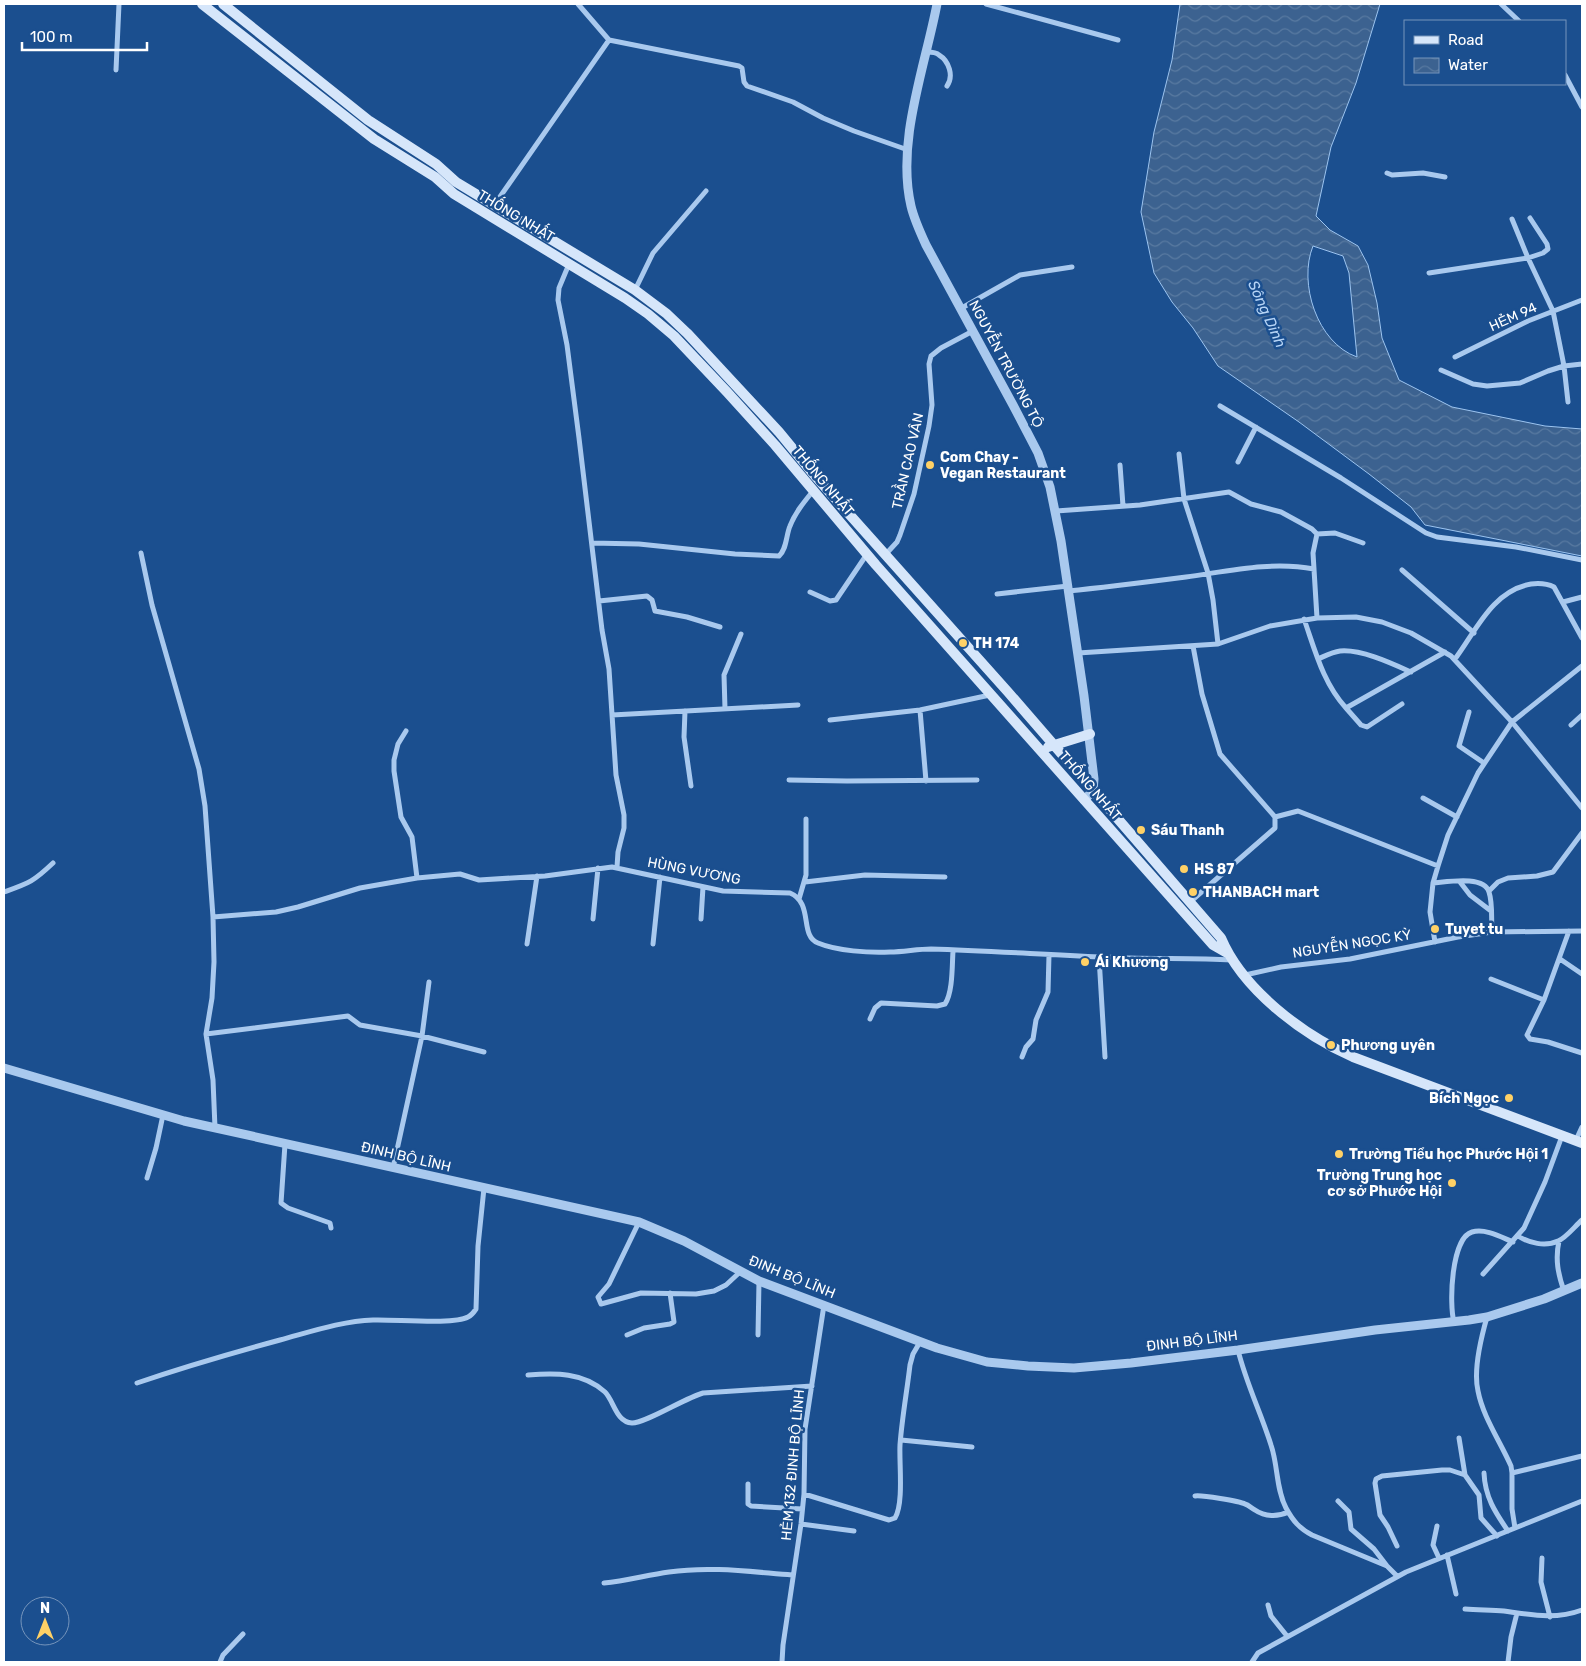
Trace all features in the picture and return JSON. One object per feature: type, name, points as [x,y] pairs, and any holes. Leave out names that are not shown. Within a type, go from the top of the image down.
[{"type":"main road","name":"THỐNG NHẤT","points":[[202,4],[374,139],[435,177],[454,194],[636,305],[674,336],[727,392],[867,554],[1213,945],[1230,956]]},
{"type":"main road","name":"THỐNG NHẤT","points":[[223,4],[368,120],[436,164],[456,182],[635,290],[667,314],[701,346],[779,432],[903,576],[1094,791],[1221,938],[1230,956]]},
{"type":"main road","points":[[241,34],[249,25]]},
{"type":"main road","points":[[503,224],[510,214]]},
{"type":"main road","points":[[894,584],[903,576]]},
{"type":"main road","points":[[1041,751],[1052,745],[1090,734]]},
{"type":"main road","points":[[1230,956],[1274,1006],[1337,1050],[1579,1142]]},
{"type":"street","points":[[116,70],[118,4]]},
{"type":"street","points":[[578,4],[609,40],[739,66],[742,68],[744,82],[748,86],[793,102],[823,118],[854,131],[908,150]]},
{"type":"street","name":"NGUYỄN TRƯỜNG TỘ","points":[[937,4],[914,110],[908,150],[910,204],[916,223],[936,265],[1038,453],[1050,487],[1056,511],[1090,734],[1094,791]]},
{"type":"street","points":[[986,4],[1118,40]]},
{"type":"street","points":[[1502,4],[1519,20]]},
{"type":"street","points":[[495,204],[609,40]]},
{"type":"street","points":[[927,52],[936,53],[946,62],[950,74],[947,86]]},
{"type":"street","points":[[1566,77],[1582,106]]},
{"type":"street","points":[[1387,173],[1392,175],[1423,173],[1445,178]]},
{"type":"street","points":[[635,290],[653,254],[706,191]]},
{"type":"street","points":[[1428,273],[1528,258],[1543,253],[1548,247],[1530,218]]},
{"type":"street","points":[[1512,219],[1553,311],[1564,366],[1568,402]]},
{"type":"street","points":[[569,264],[559,288],[558,300],[567,345],[598,601],[609,669],[616,775],[625,821],[618,852],[617,867]]},
{"type":"street","points":[[960,309],[1020,275],[1072,267]]},
{"type":"street","name":"HẺM 94","points":[[1455,357],[1528,321],[1582,300]]},
{"type":"street","name":"TRẦN CAO VÂN","points":[[885,555],[892,549],[900,535],[920,471],[931,414],[932,384],[929,364],[931,356],[941,348],[973,331]]},
{"type":"street","points":[[1441,370],[1473,384],[1487,386],[1520,384],[1548,371],[1564,366],[1582,364]]},
{"type":"street","points":[[1220,406],[1426,533],[1436,537],[1516,547],[1582,560]]},
{"type":"street","points":[[1238,462],[1256,427]]},
{"type":"street","points":[[1179,454],[1184,499],[1208,573],[1218,644]]},
{"type":"street","points":[[1120,465],[1123,506]]},
{"type":"street","points":[[592,543],[638,544],[735,554],[779,556],[783,552],[790,524],[813,491]]},
{"type":"street","points":[[1056,511],[1123,506],[1218,493],[1232,493],[1251,504],[1281,512],[1312,529],[1317,534],[1335,533],[1363,543]]},
{"type":"street","points":[[1317,534],[1313,548],[1317,618]]},
{"type":"street","points":[[141,553],[152,605],[199,769],[206,814],[213,917],[213,985],[206,1034],[213,1080],[215,1128]]},
{"type":"street","points":[[810,592],[830,602],[836,600],[867,554]]},
{"type":"street","points":[[998,594],[1137,584],[1208,573],[1283,565],[1314,569]]},
{"type":"street","points":[[1402,570],[1474,633]]},
{"type":"street","points":[[1455,659],[1491,608],[1504,596],[1517,588],[1539,583],[1550,584],[1556,590],[1582,638]]},
{"type":"street","points":[[598,601],[647,596],[652,600],[655,611],[687,617],[720,627]]},
{"type":"street","points":[[1563,602],[1582,597]]},
{"type":"street","points":[[1078,653],[1218,644],[1270,626],[1304,619],[1356,618],[1382,622],[1411,633],[1455,659],[1512,722],[1582,808]]},
{"type":"street","points":[[1304,619],[1329,685],[1361,725],[1367,727],[1402,704]]},
{"type":"street","points":[[725,709],[724,675],[741,634]]},
{"type":"street","points":[[1190,902],[1275,828],[1275,817],[1220,754],[1202,694],[1193,646]]},
{"type":"street","points":[[1318,659],[1335,652],[1350,652],[1381,660],[1410,672]]},
{"type":"street","points":[[1346,708],[1445,652]]},
{"type":"street","points":[[1435,942],[1431,928],[1430,912],[1433,883],[1448,835],[1484,763],[1512,722],[1582,666]]},
{"type":"street","points":[[830,720],[920,710],[992,695]]},
{"type":"street","points":[[612,715],[798,705]]},
{"type":"street","points":[[920,710],[926,781]]},
{"type":"street","points":[[685,711],[684,737],[691,786]]},
{"type":"street","points":[[1469,712],[1459,746],[1484,763]]},
{"type":"street","points":[[1571,724],[1582,715]]},
{"type":"street","points":[[406,731],[395,753],[394,771],[401,817],[412,837],[417,878]]},
{"type":"street","points":[[790,780],[977,780]]},
{"type":"street","points":[[1084,800],[1094,791]]},
{"type":"street","points":[[1423,798],[1457,817]]},
{"type":"street","points":[[1275,817],[1298,811],[1438,866]]},
{"type":"street","points":[[806,819],[807,864],[805,882],[799,899],[805,911],[810,935],[820,944],[877,952],[922,949],[1099,957],[1230,956]]},
{"type":"street","points":[[1489,891],[1498,882],[1508,878],[1537,876],[1553,872],[1582,833]]},
{"type":"street","points":[[4,892],[19,888],[33,881],[53,863]]},
{"type":"street","name":"HÙNG VƯƠNG","points":[[213,917],[276,912],[360,888],[417,878],[460,874],[479,880],[567,874],[598,868],[617,867],[703,887],[736,892],[786,892],[799,899]]},
{"type":"street","points":[[593,918],[598,868]]},
{"type":"street","points":[[805,882],[865,875],[945,877]]},
{"type":"street","points":[[527,944],[537,876]]},
{"type":"street","points":[[654,944],[660,877]]},
{"type":"street","points":[[1460,882],[1470,895],[1491,911]]},
{"type":"street","points":[[1433,883],[1480,883],[1485,886],[1489,891],[1492,932]]},
{"type":"street","points":[[701,919],[703,887]]},
{"type":"street","points":[[1569,931],[1544,1000],[1527,1035],[1528,1038],[1582,1053]]},
{"type":"street","name":"NGUYỄN NGỌC KỲ","points":[[1245,975],[1281,967],[1350,959],[1492,932],[1582,931]]},
{"type":"street","points":[[870,1019],[875,1008],[881,1003],[937,1006],[945,1004],[949,993],[953,950]]},
{"type":"street","points":[[1022,1057],[1026,1047],[1033,1039],[1036,1020],[1048,992],[1049,954]]},
{"type":"street","points":[[1099,957],[1106,1057]]},
{"type":"street","points":[[1560,958],[1582,974]]},
{"type":"street","points":[[1491,979],[1544,1000]]},
{"type":"street","points":[[393,1168],[422,1036],[429,982]]},
{"type":"street","points":[[206,1034],[348,1016],[360,1025],[422,1036],[484,1052]]},
{"type":"street","name":"ĐINH BỘ LĨNH","points":[[4,1068],[162,1115],[215,1128],[638,1222],[684,1241],[759,1281],[920,1342],[987,1362],[1059,1368],[1092,1367],[1238,1350],[1375,1330],[1454,1322],[1486,1317],[1564,1291],[1582,1283]]},
{"type":"street","points":[[147,1178],[156,1148],[162,1115]]},
{"type":"street","points":[[1579,1142],[1582,1127]]},
{"type":"street","points":[[1483,1274],[1513,1242],[1530,1218],[1562,1135]]},
{"type":"street","points":[[285,1144],[281,1203],[288,1208],[330,1223],[331,1228]]},
{"type":"street","points":[[137,1383],[275,1341],[350,1322],[381,1320],[436,1321],[468,1318],[476,1309],[478,1246],[484,1188]]},
{"type":"street","points":[[1518,1236],[1526,1241],[1537,1243],[1559,1241],[1582,1220]]},
{"type":"street","points":[[638,1222],[609,1284],[599,1296],[598,1300],[601,1304],[604,1305],[641,1293],[696,1294],[714,1291],[726,1285],[740,1272]]},
{"type":"street","points":[[1454,1322],[1451,1307],[1452,1286],[1460,1247],[1465,1236],[1473,1231],[1488,1232],[1513,1242]]},
{"type":"street","points":[[1559,1241],[1557,1265],[1564,1291]]},
{"type":"street","points":[[758,1335],[759,1281]]},
{"type":"street","points":[[627,1335],[644,1328],[674,1322],[670,1293]]},
{"type":"street","name":"HẺM 132 ĐINH BỘ LĨNH","points":[[782,1662],[804,1494],[805,1429],[824,1305]]},
{"type":"street","points":[[1486,1317],[1479,1359],[1477,1390],[1512,1473],[1512,1509],[1515,1528]]},
{"type":"street","points":[[804,1494],[892,1520],[897,1514],[901,1440],[910,1364],[920,1342]]},
{"type":"street","points":[[1238,1350],[1247,1382],[1275,1458],[1281,1495],[1288,1512],[1303,1530],[1387,1566]]},
{"type":"street","points":[[528,1375],[566,1374],[595,1385],[606,1393],[622,1419],[630,1423],[640,1421],[703,1393],[812,1386]]},
{"type":"street","points":[[1460,1438],[1465,1475]]},
{"type":"street","points":[[901,1440],[972,1447]]},
{"type":"street","points":[[1512,1473],[1582,1456]]},
{"type":"street","points":[[1396,1546],[1388,1527],[1380,1515],[1375,1483],[1379,1477],[1442,1470],[1450,1470],[1465,1475],[1475,1486],[1479,1495],[1482,1520],[1497,1536]]},
{"type":"street","points":[[1484,1473],[1490,1503],[1508,1532]]},
{"type":"street","points":[[748,1484],[748,1504],[751,1506],[802,1509]]},
{"type":"street","points":[[1195,1496],[1207,1496],[1244,1503],[1256,1511],[1275,1516],[1281,1516],[1288,1512]]},
{"type":"street","points":[[1338,1501],[1349,1512],[1352,1529],[1374,1548],[1397,1576]]},
{"type":"street","points":[[1252,1662],[1258,1653],[1397,1576],[1582,1501]]},
{"type":"street","points":[[801,1524],[854,1531]]},
{"type":"street","points":[[1436,1526],[1433,1545],[1439,1558]]},
{"type":"street","points":[[1447,1555],[1456,1594]]},
{"type":"street","points":[[1542,1558],[1540,1582],[1550,1617]]},
{"type":"street","points":[[604,1583],[631,1580],[669,1572],[695,1570],[735,1570],[792,1576]]},
{"type":"street","points":[[1268,1605],[1271,1616],[1287,1636]]},
{"type":"street","points":[[1465,1609],[1550,1617],[1564,1616],[1582,1610]]},
{"type":"street","points":[[1508,1662],[1511,1637],[1517,1613]]},
{"type":"street","points":[[220,1662],[223,1655],[243,1634]]},
{"type":"water","name":"Sông Dinh","points":[[1180,4],[1380,4],[1356,83],[1331,147],[1316,216],[1330,230],[1358,246],[1368,265],[1377,303],[1382,338],[1399,380],[1452,407],[1545,426],[1582,429],[1582,556],[1425,525],[1411,507],[1369,474],[1299,422],[1218,366],[1193,328],[1172,302],[1154,273],[1141,212],[1154,132],[1172,60]],"holes":[[[1313,246],[1343,256],[1349,273],[1357,357],[1343,350],[1331,339],[1314,310],[1310,294],[1308,277],[1309,261]]]},
{"type":"place","name":"Com Chay - Vegan Restaurant","points":[[930,465]]},
{"type":"place","name":"TH 174","points":[[963,643]]},
{"type":"place","name":"Sáu Thanh","points":[[1141,830]]},
{"type":"place","name":"HS 87","points":[[1184,869]]},
{"type":"place","name":"THANBACH mart","points":[[1193,892]]},
{"type":"place","name":"Tuyet tu","points":[[1435,929]]},
{"type":"place","name":"Ái Khương","points":[[1085,962]]},
{"type":"place","name":"Phương uyên","points":[[1331,1045]]},
{"type":"place","name":"Bích Ngọc","points":[[1509,1098]]},
{"type":"place","name":"Trường Tiểu học Phước Hội 1","points":[[1339,1154]]},
{"type":"place","name":"Trường Trung học cơ sở Phước Hội","points":[[1452,1183]]}]
